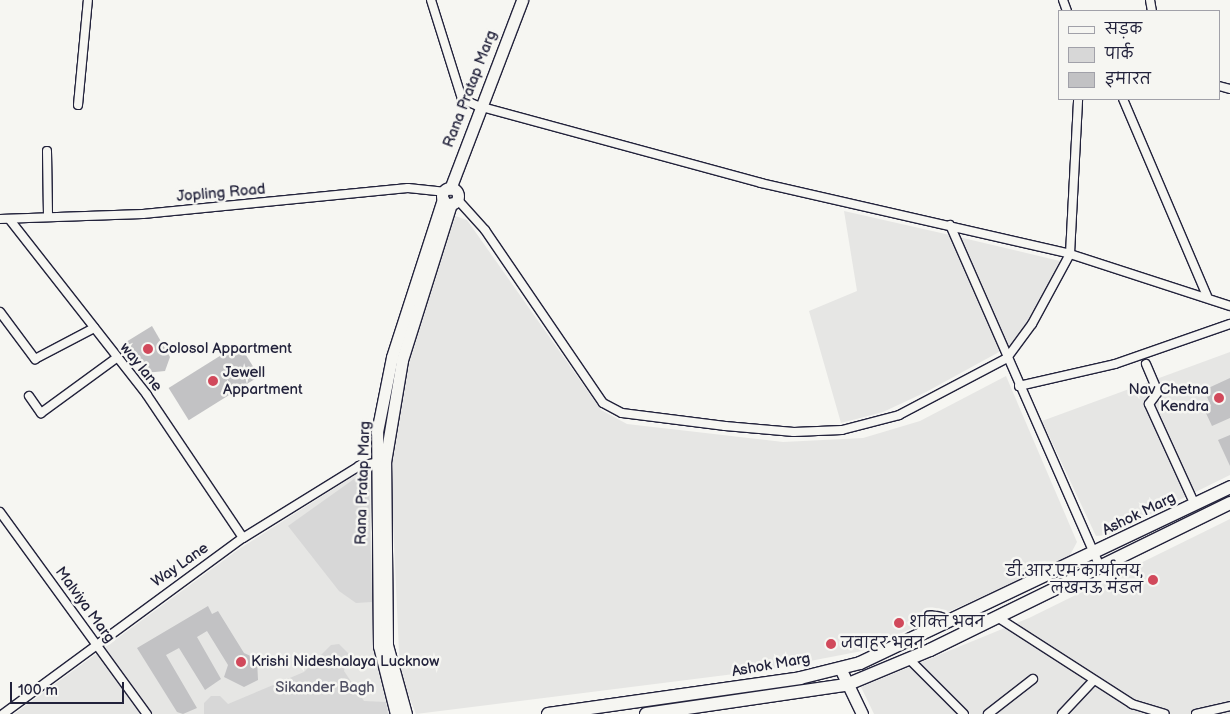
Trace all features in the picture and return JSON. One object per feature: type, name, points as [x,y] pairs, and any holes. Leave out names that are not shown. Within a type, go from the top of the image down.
[{"type":"main road","name":"Ashok Marg","points":[[548,714],[800,678],[840,668],[904,646],[1230,487]]},
{"type":"main road","name":"Ashok Marg","points":[[646,714],[706,710],[846,685],[910,660],[1101,569],[1230,503]]},
{"type":"street","points":[[78,104],[88,0]]},
{"type":"street","points":[[431,0],[462,99],[478,106],[761,183],[1070,254],[1135,278],[1207,296],[1230,306]]},
{"type":"street","name":"Rana Pratap Marg","points":[[406,714],[387,645],[380,462],[377,432],[392,357],[449,197],[478,106],[522,0]]},
{"type":"street","points":[[449,197],[485,230],[586,384],[603,404],[622,413],[794,432],[842,430],[899,415],[1007,358],[1056,286],[1070,254],[1078,100]]},
{"type":"street","points":[[1123,100],[1207,296]]},
{"type":"street","points":[[47,151],[48,214]]},
{"type":"street","name":"Jopling Road","points":[[0,219],[10,220],[48,214],[143,214],[408,188],[449,197]]},
{"type":"street","name":"way lane","points":[[10,220],[116,359],[147,395],[243,538]]},
{"type":"street","points":[[950,225],[1019,386],[1101,569]]},
{"type":"street","points":[[0,312],[35,359],[94,328]]},
{"type":"street","points":[[1019,386],[1115,364],[1230,324]]},
{"type":"street","points":[[29,396],[41,413],[116,359]]},
{"type":"street","points":[[1146,364],[1158,392],[1149,404],[1195,505]]},
{"type":"street","name":"Rana Pratap Marg","points":[[380,462],[380,646],[396,714]]},
{"type":"street","name":"Way Lane","points":[[3,714],[95,644],[243,538],[359,466],[380,462]]},
{"type":"street","name":"Malviya Marg","points":[[0,512],[147,714]]},
{"type":"street","points":[[997,617],[1093,681],[1141,707],[1164,714]]},
{"type":"street","points":[[910,660],[964,714]]},
{"type":"street","points":[[840,668],[846,685],[862,714]]},
{"type":"street","points":[[988,714],[1033,679]]},
{"type":"street","points":[[1062,714],[1093,681]]},
{"type":"street","points":[[1196,714],[1230,706]]},
{"type":"street","points":[[1135,714],[1141,707]]},
{"type":"shaded area","points":[[844,211],[1060,261],[1033,315],[1010,346],[926,392],[883,412],[841,423],[809,311],[857,291]]},
{"type":"shaded area","points":[[455,216],[467,220],[601,410],[627,424],[783,442],[863,438],[920,421],[1006,376],[1077,542],[1069,557],[862,651],[758,671],[416,714],[400,674],[390,455],[400,379]]},
{"type":"shaded area","points":[[1230,352],[1230,475],[1108,535],[1096,536],[1042,421]]},
{"type":"shaded area","points":[[360,472],[370,474],[374,645],[389,714],[14,714],[239,549]]},
{"type":"shaded area","points":[[1230,519],[1230,714],[874,714],[861,687],[1029,618]]},
{"type":"green space","points":[[361,474],[369,477],[372,602],[356,603],[339,591],[288,526]]},
{"type":"green space","name":"Sikander Bagh","points":[[339,644],[349,654],[344,671],[364,701],[386,702],[388,714],[204,714],[204,703],[211,696],[220,696],[228,704],[304,672],[331,645]]},
{"type":"building","name":"Colosol Appartment","points":[[152,326],[170,357],[165,371],[145,373],[126,342]]},
{"type":"building","name":"Jewell Appartment","points":[[239,344],[259,376],[189,420],[169,388]]},
{"type":"building","name":"Nav Chetna Kendra","points":[[1230,378],[1230,418],[1212,426],[1204,409],[1211,406],[1204,390]]},
{"type":"building","name":"Nav Chetna Kendra","points":[[1230,435],[1230,466],[1218,440]]},
{"type":"building","name":"Krishi Nideshalaya Lucknow","points":[[208,606],[212,614],[218,611],[244,653],[257,659],[258,680],[244,687],[224,677],[228,665],[207,631],[197,637],[221,679],[205,690],[179,648],[166,655],[197,708],[183,714],[177,712],[137,648]]},
{"type":"place","name":"Colosol Appartment","points":[[148,349]]},
{"type":"place","name":"Jewell Appartment","points":[[213,381]]},
{"type":"place","name":"Nav Chetna Kendra","points":[[1219,398]]},
{"type":"place","name":"डी.आर.एम कार्यालय, लखनऊ मंडल","points":[[1153,580]]},
{"type":"place","name":"शक्ति भवन","points":[[899,623]]},
{"type":"place","name":"जवाहर भवन","points":[[831,644]]},
{"type":"place","name":"Krishi Nideshalaya Lucknow","points":[[241,662]]}]
